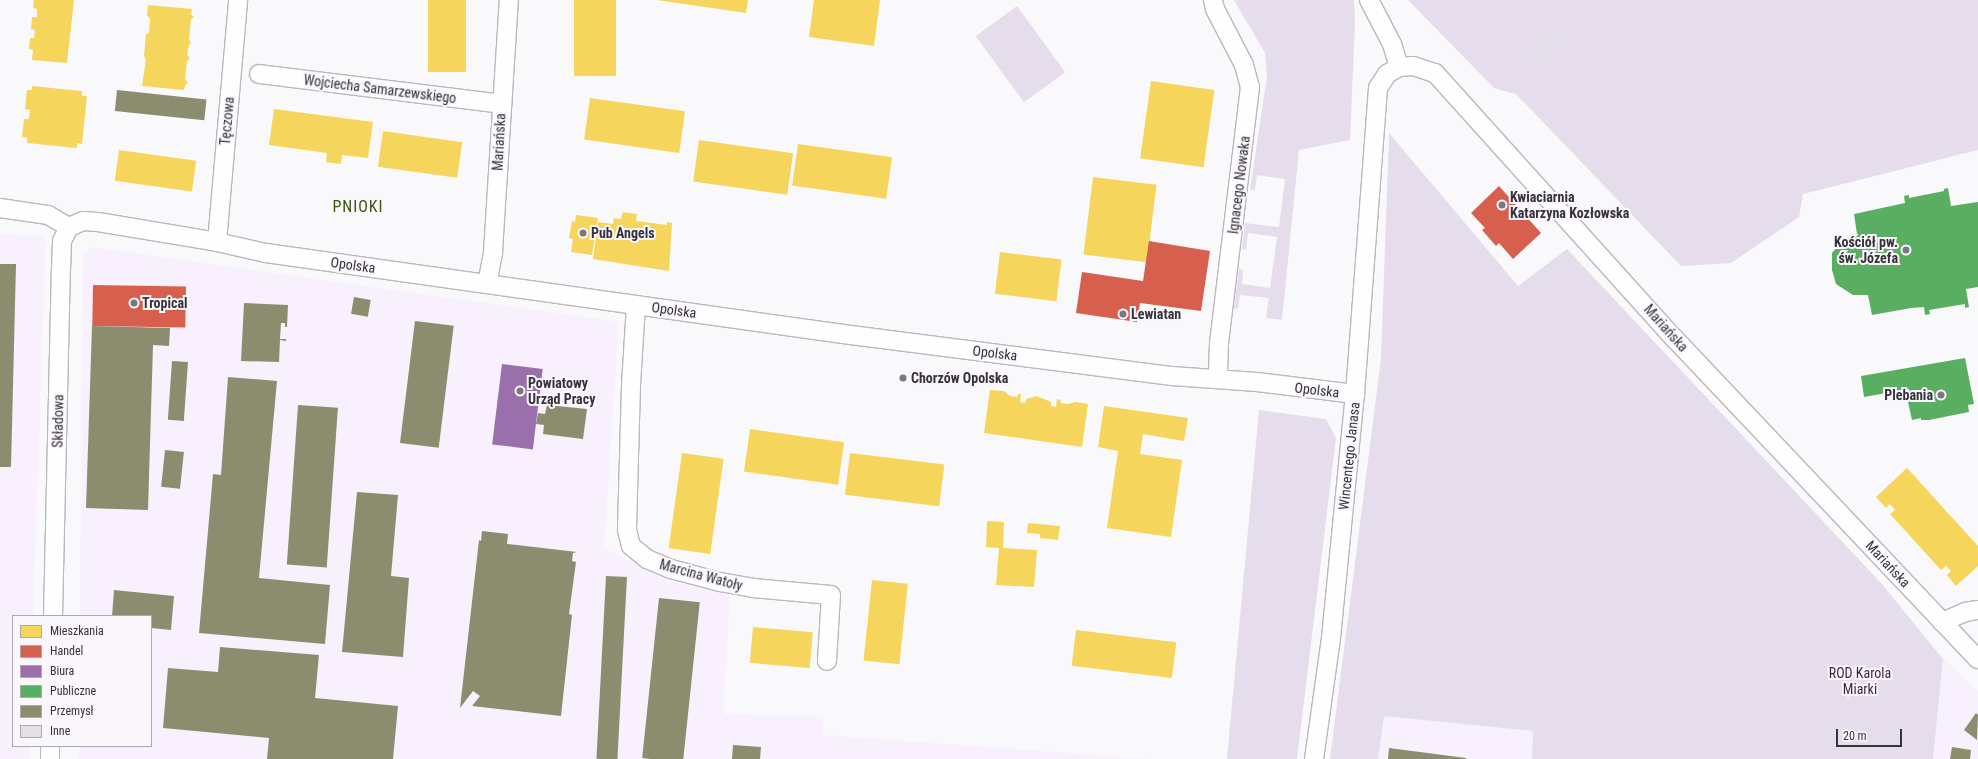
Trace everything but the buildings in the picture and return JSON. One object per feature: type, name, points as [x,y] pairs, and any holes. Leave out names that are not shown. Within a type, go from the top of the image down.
[{"type":"street","name":"Tęczowa","points":[[217,242],[238,0]]},
{"type":"street","name":"Mariańska","points":[[487,284],[493,252],[509,0]]},
{"type":"street","name":"Ignacego Nowaka","points":[[1213,0],[1215,9],[1244,65],[1250,87],[1219,342],[1218,378]]},
{"type":"street","points":[[1368,0],[1392,44],[1399,67]]},
{"type":"street","name":"Mariańska","points":[[1399,67],[1413,66],[1435,73],[1674,338],[1978,659]]},
{"type":"street","name":"Wincentego Janasa","points":[[1314,759],[1331,638],[1355,394],[1378,88],[1387,74],[1399,67]]},
{"type":"street","name":"Wojciecha Samarzewskiego","points":[[259,74],[502,104]]},
{"type":"street","points":[[0,208],[48,215],[70,227]]},
{"type":"street","name":"Opolska","points":[[70,227],[83,221],[98,222],[217,242],[266,253],[835,333],[1172,376],[1218,378],[1355,394]]},
{"type":"street","name":"Składowa","points":[[53,615],[62,241],[70,227]]},
{"type":"street","name":"Marcina Watoły","points":[[636,305],[631,385],[627,530],[631,546],[647,559],[671,569],[720,582],[753,588],[831,595],[827,661]]},
{"type":"street","points":[[1942,622],[1965,612],[1978,610]]},
{"type":"street","points":[[50,747],[50,759]]},
{"type":"shaded area","points":[[0,234],[46,237],[33,615],[12,615],[12,747],[30,747],[30,759],[0,759]]},
{"type":"shaded area","points":[[91,247],[619,322],[604,548],[663,579],[730,595],[723,714],[823,717],[823,735],[1150,759],[79,759],[79,747],[152,747],[152,615],[80,615],[83,253]]},
{"type":"shaded area","points":[[1943,659],[1978,691],[1978,759],[1933,759]]},
{"type":"shaded area","points":[[1384,716],[1533,731],[1532,759],[1378,759]]},
{"type":"green space","points":[[1234,0],[1354,0],[1355,23],[1350,140],[1299,150],[1282,320],[1266,318],[1269,298],[1240,295],[1238,309],[1234,308],[1239,269],[1243,270],[1242,284],[1270,288],[1277,237],[1248,233],[1246,250],[1242,249],[1245,223],[1279,227],[1285,179],[1257,175],[1255,190],[1250,190],[1267,76],[1265,53]]},
{"type":"green space","points":[[1408,0],[1978,0],[1978,150],[1803,194],[1799,217],[1731,263],[1681,266],[1516,94],[1494,88]]},
{"type":"green space","points":[[1017,6],[1065,72],[1024,102],[976,36]]},
{"type":"green space","name":"ROD Karola Miarki","points":[[1389,133],[1518,286],[1567,249],[1881,583],[1943,659],[1933,759],[1532,759],[1533,731],[1384,716],[1378,759],[1330,759],[1381,359]]},
{"type":"green space","points":[[1259,410],[1326,419],[1336,438],[1297,759],[1227,759]]},
{"type":"place","name":"Kwiaciarnia Katarzyna Kozłowska","points":[[1502,205]]},
{"type":"place","name":"Pub Angels","points":[[583,233]]},
{"type":"place","name":"Kościół pw. św. Józefa","points":[[1906,250]]},
{"type":"place","name":"Tropical","points":[[134,303]]},
{"type":"place","name":"Lewiatan","points":[[1123,314]]},
{"type":"place","name":"Chorzów Opolska","points":[[903,378]]},
{"type":"place","name":"Powiatowy Urząd Pracy","points":[[520,391]]},
{"type":"place","name":"Plebania","points":[[1941,395]]},
{"type":"district","name":"PNIOKI","points":[[358,207]]}]
